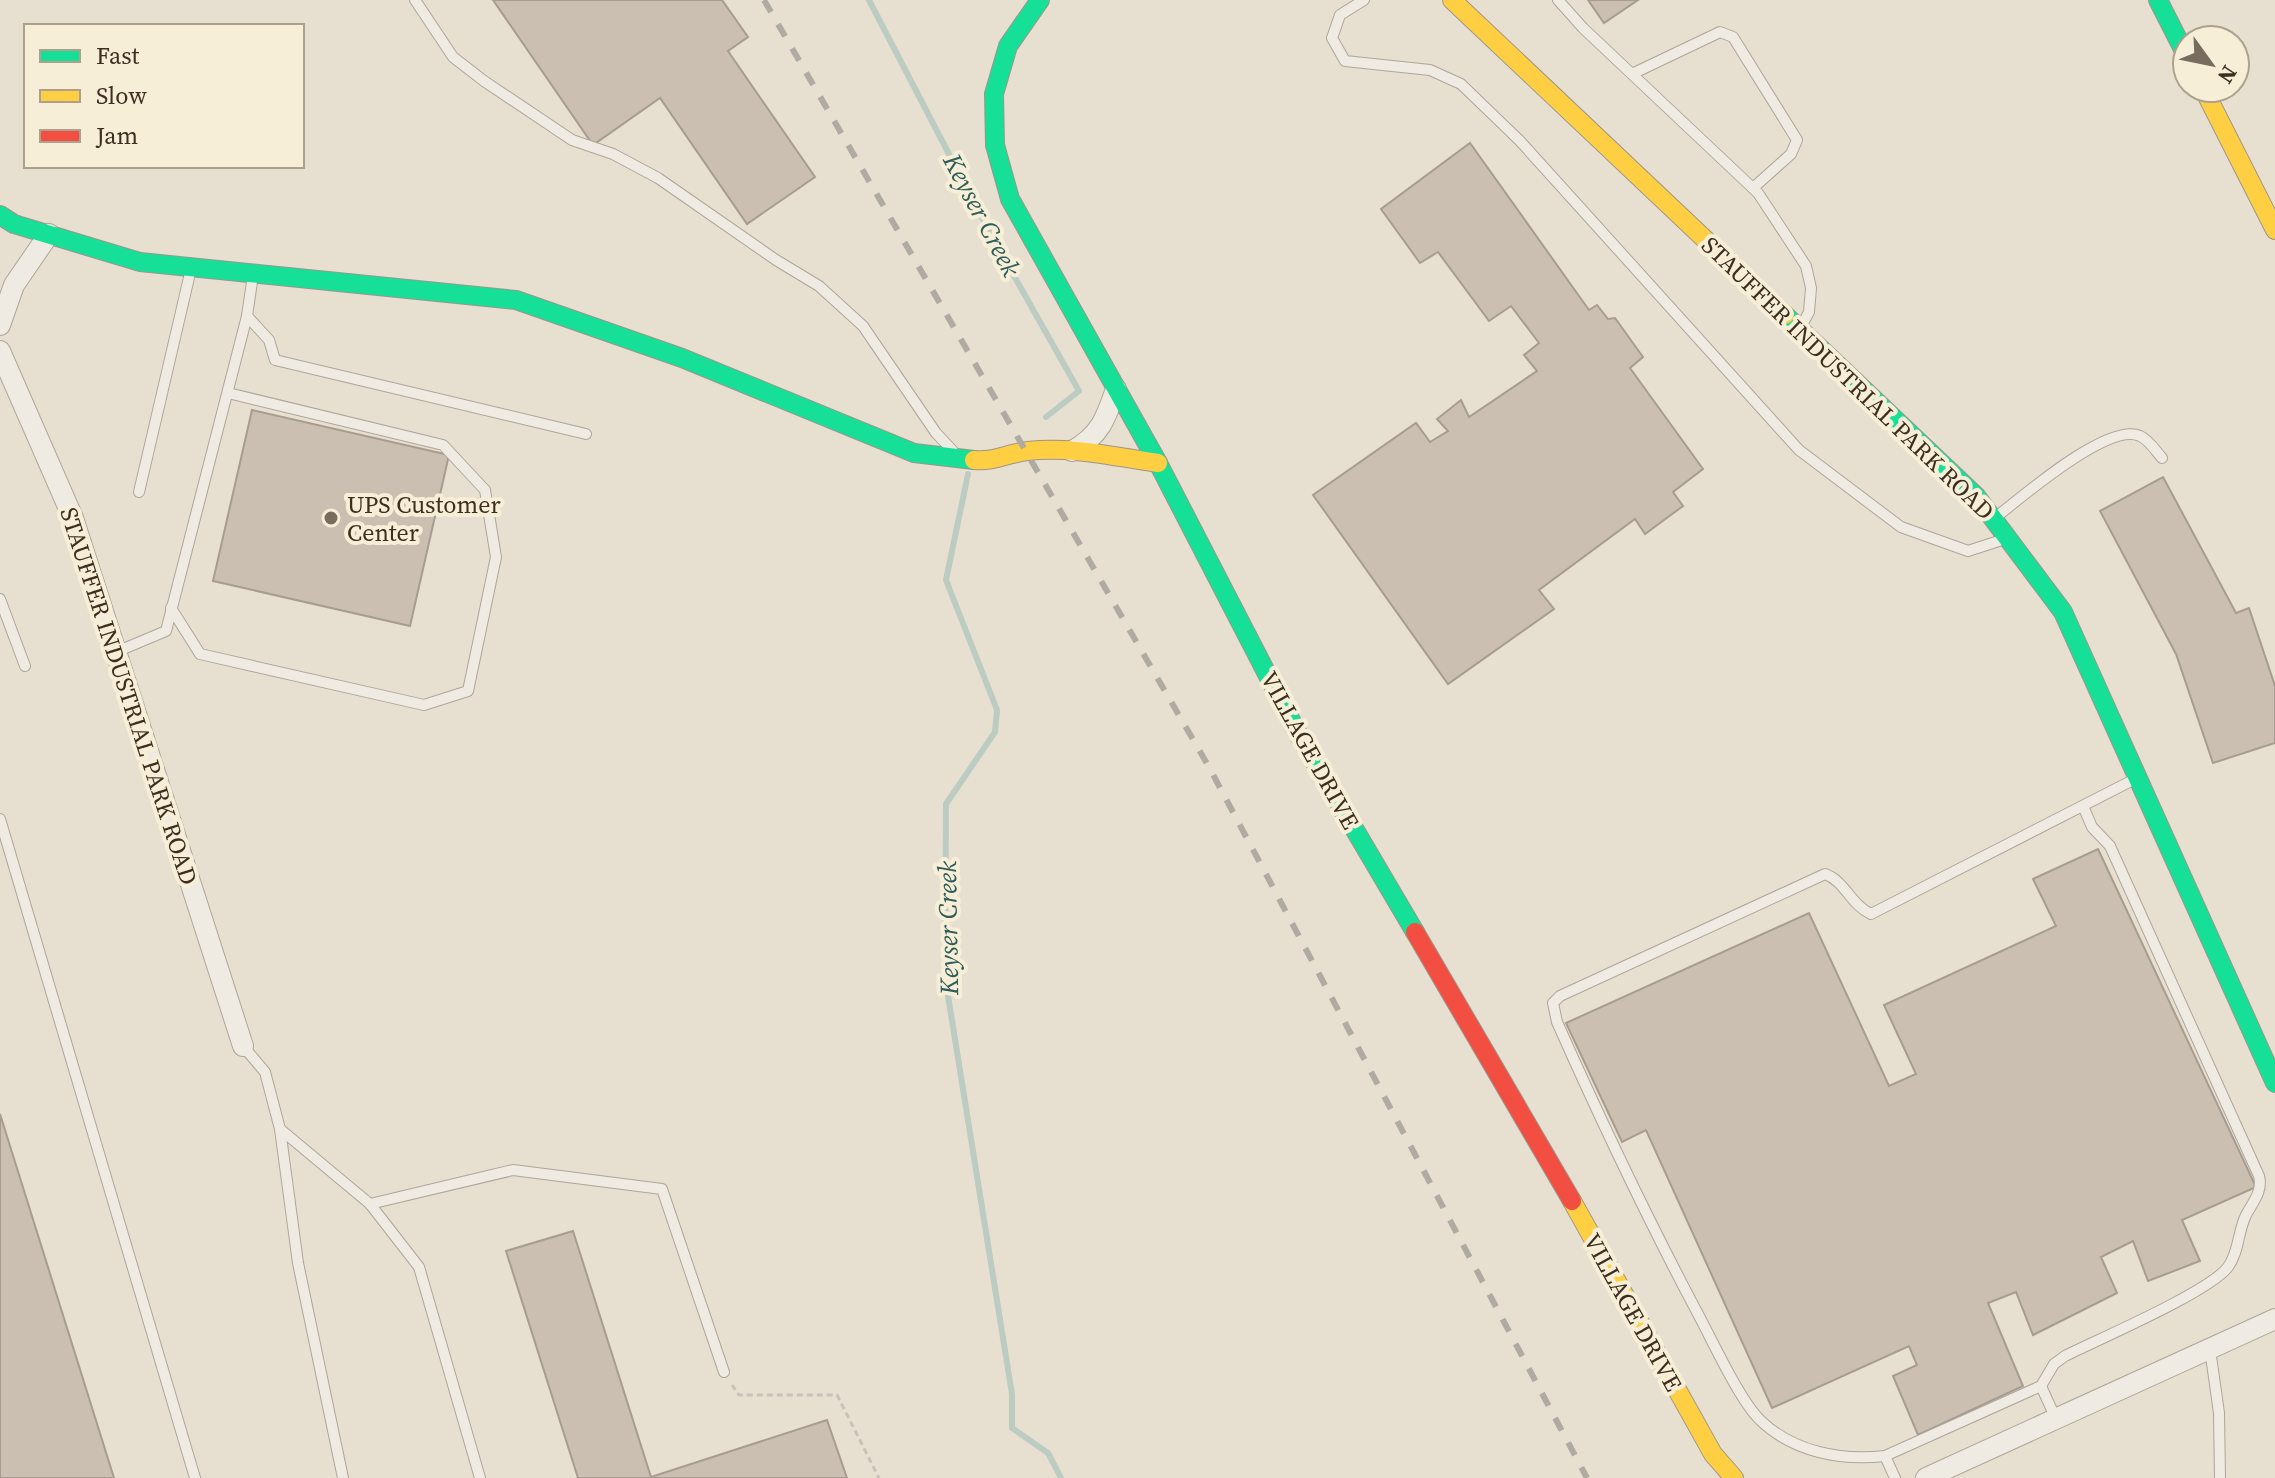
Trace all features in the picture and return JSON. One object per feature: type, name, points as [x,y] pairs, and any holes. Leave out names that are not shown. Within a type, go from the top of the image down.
[{"type":"street","name":"VILLAGE DRIVE","points":[[1040,0],[1026,15],[997,70],[991,132],[995,156],[1010,199],[1158,463],[1296,730],[1561,1181],[1713,1454],[1734,1478]]},
{"type":"street","name":"STAUFFER INDUSTRIAL PARK ROAD","points":[[1452,0],[1976,496],[2010,538],[2063,612],[2275,1083]]},
{"type":"street","points":[[2158,0],[2171,26]]},
{"type":"street","points":[[2211,104],[2275,230]]},
{"type":"street","points":[[0,215],[14,224],[140,262],[516,300],[682,358],[914,453],[992,462],[1026,451],[1072,451],[1158,463]]},
{"type":"street","points":[[0,325],[14,285],[49,234]]},
{"type":"street","name":"STAUFFER INDUSTRIAL PARK ROAD","points":[[0,351],[73,518],[243,1046]]},
{"type":"street","points":[[1072,451],[1092,440],[1102,428],[1116,389]]},
{"type":"street","points":[[1926,1478],[1959,1471],[2056,1419],[2275,1319]]},
{"type":"lane","points":[[415,0],[453,57],[484,81],[572,140],[613,154],[658,178],[836,299],[863,326],[936,433],[960,458]]},
{"type":"lane","points":[[1364,0],[1340,15],[1332,38],[1345,61],[1430,70],[1461,84],[1520,141],[1799,450],[1901,527],[1968,551],[2010,538]]},
{"type":"lane","points":[[1558,0],[1583,28],[1753,188],[1806,266],[1811,288],[1809,312],[1800,329]]},
{"type":"lane","points":[[1634,73],[1701,38],[1720,32],[1733,37],[1797,140],[1791,154],[1753,188]]},
{"type":"lane","points":[[139,492],[191,267]]},
{"type":"lane","points":[[116,652],[166,631],[247,316],[253,273]]},
{"type":"lane","points":[[247,316],[269,340],[275,360],[586,434]]},
{"type":"lane","points":[[171,608],[200,654],[424,705],[468,691],[496,557],[485,490],[443,445],[228,393]]},
{"type":"lane","points":[[1994,518],[2090,448],[2124,433],[2141,436],[2162,458]]},
{"type":"lane","points":[[0,599],[25,666]]},
{"type":"lane","points":[[2083,806],[2092,827],[2110,846],[2261,1184],[2244,1218],[2227,1269],[2186,1296],[2065,1356],[2046,1373],[2041,1386],[1885,1456],[1858,1459],[1826,1455],[1777,1434],[1757,1418],[1714,1346],[1616,1155],[1557,1022],[1553,1003],[1560,996],[1825,874],[1836,878],[1857,907],[1871,914],[2139,777]]},
{"type":"lane","points":[[0,819],[195,1478]]},
{"type":"lane","points":[[243,1046],[265,1072],[280,1129],[298,1263],[343,1478]]},
{"type":"lane","points":[[280,1129],[370,1204],[419,1267],[480,1478]]},
{"type":"lane","points":[[370,1204],[513,1170],[662,1189],[724,1372]]},
{"type":"lane","points":[[2210,1349],[2219,1413],[2220,1478]]},
{"type":"lane","points":[[2041,1386],[2056,1419]]},
{"type":"lane","points":[[1885,1456],[1895,1478]]},
{"type":"path","points":[[724,1372],[739,1395],[837,1395],[879,1478]]},
{"type":"building","points":[[493,0],[722,0],[748,37],[728,51],[815,177],[747,224],[660,98],[593,145]]},
{"type":"building","points":[[1588,0],[1638,0],[1604,23]]},
{"type":"building","points":[[1470,143],[1589,310],[1597,305],[1608,319],[1615,318],[1643,357],[1630,368],[1703,469],[1673,492],[1683,506],[1645,534],[1635,519],[1539,590],[1554,609],[1448,684],[1313,495],[1416,423],[1430,442],[1448,431],[1437,419],[1461,400],[1469,417],[1537,371],[1524,355],[1539,343],[1511,306],[1489,321],[1438,252],[1420,263],[1381,209]]},
{"type":"building","name":"UPS Customer Center","points":[[252,410],[449,455],[410,626],[213,581]]},
{"type":"building","points":[[2163,477],[2236,613],[2249,608],[2275,686],[2275,743],[2213,763],[2176,654],[2100,511]]},
{"type":"building","points":[[2098,849],[2256,1187],[2182,1220],[2200,1261],[2148,1281],[2133,1241],[2101,1257],[2117,1293],[2033,1335],[2016,1292],[1988,1303],[2023,1386],[1918,1435],[1893,1376],[1917,1365],[1909,1346],[1772,1408],[1646,1130],[1622,1142],[1566,1023],[1809,913],[1889,1086],[1916,1074],[1884,1005],[2056,926],[2033,879]]},
{"type":"building","points":[[0,1114],[114,1478],[0,1478]]},
{"type":"building","points":[[573,1231],[651,1477],[827,1420],[847,1478],[578,1478],[506,1251]]},
{"type":"waterway","name":"Keyser Creek","points":[[869,0],[991,235],[1079,391],[1046,417]]},
{"type":"waterway","name":"Keyser Creek","points":[[968,474],[946,580],[997,710],[995,732],[946,804],[945,977],[1012,1394],[1012,1428],[1048,1453],[1061,1478]]},
{"type":"railway","points":[[764,0],[1209,767],[1587,1478]]},
{"type":"traffic: fast","points":[[1040,0],[1008,46],[994,94],[995,145],[1010,199],[1158,463],[1296,730],[1415,932]]},
{"type":"traffic: fast","points":[[2158,0],[2171,26]]},
{"type":"traffic: fast","points":[[0,215],[14,224],[140,262],[516,300],[682,358],[914,453],[974,460]]},
{"type":"traffic: fast","points":[[1785,315],[1976,496],[2063,612],[2275,1083]]},
{"type":"traffic: slow","points":[[1452,0],[1785,315]]},
{"type":"traffic: slow","points":[[2211,104],[2275,230]]},
{"type":"traffic: slow","points":[[974,460],[1028,451],[1061,450],[1158,463]]},
{"type":"traffic: slow","points":[[1572,1201],[1713,1454],[1734,1478]]},
{"type":"traffic: jam","points":[[1415,932],[1572,1201]]},
{"type":"place","name":"UPS Customer Center","points":[[331,518]]}]
